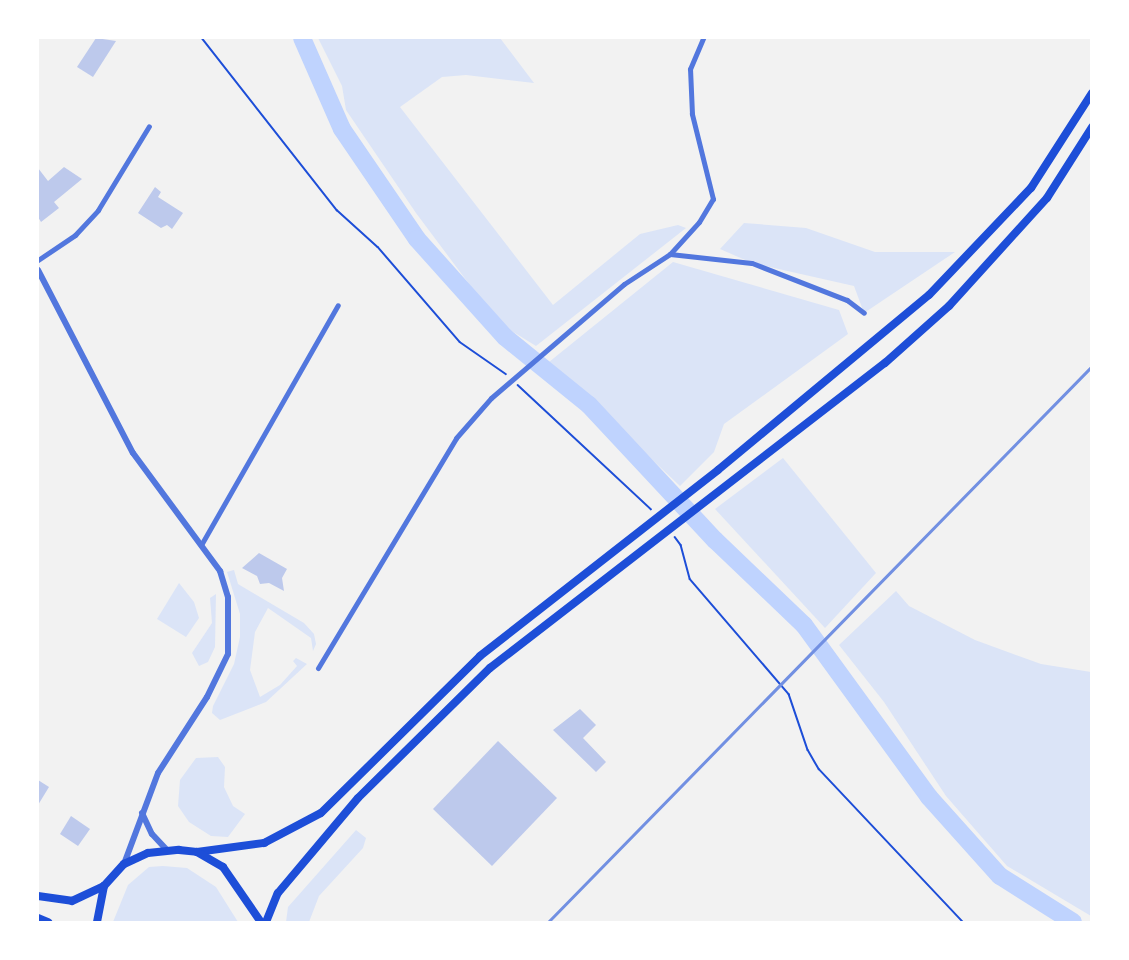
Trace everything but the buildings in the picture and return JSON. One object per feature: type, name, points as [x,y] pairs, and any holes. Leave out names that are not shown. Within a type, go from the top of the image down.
[{"type":"highway","points":[[38,896],[72,901],[104,886],[124,864],[137,857],[167,850],[197,852],[264,843],[297,829],[321,813],[480,656],[643,526],[718,470],[929,295],[1031,188],[1092,93]]},
{"type":"highway","points":[[266,922],[278,893],[358,798],[490,668],[885,363],[949,306],[1047,198],[1092,127]]},
{"type":"highway","points":[[197,852],[230,875],[261,922]]},
{"type":"highway","points":[[97,922],[104,886]]},
{"type":"highway","points":[[38,918],[48,922]]},
{"type":"street","points":[[318,668],[450,446],[491,398],[579,325],[624,284],[670,254],[699,222],[713,199],[692,114],[690,69],[703,38]]},
{"type":"street","points":[[38,260],[75,235],[98,210],[149,126]]},
{"type":"street","points":[[670,254],[752,263],[848,300],[864,313]]},
{"type":"street","points":[[38,270],[133,453],[174,514],[201,545],[220,572],[228,597],[228,654],[207,697],[158,773],[124,864]]},
{"type":"street","points":[[201,545],[338,305]]},
{"type":"street","points":[[142,813],[152,834],[167,850]]},
{"type":"path","points":[[202,38],[337,210],[378,247],[459,342],[510,377]]},
{"type":"path","points":[[517,385],[656,514]]},
{"type":"path","points":[[669,529],[681,545],[690,579],[789,694],[808,750],[819,769],[963,922]]},
{"type":"shaded area","points":[[318,38],[500,38],[534,83],[466,75],[442,77],[400,107],[553,305],[640,234],[678,225],[686,228],[536,346],[502,325],[490,312],[416,213],[346,110],[342,86]]},
{"type":"shaded area","points":[[744,223],[806,228],[875,252],[955,252],[864,313],[854,286],[752,263],[720,249]]},
{"type":"shaded area","points":[[673,262],[839,310],[848,334],[724,424],[714,452],[680,486],[549,362]]},
{"type":"shaded area","points":[[783,458],[876,573],[825,628],[715,509]]},
{"type":"shaded area","points":[[234,570],[238,584],[304,623],[314,634],[316,644],[313,651],[311,638],[268,608],[255,632],[250,670],[260,697],[280,685],[297,666],[293,661],[296,658],[307,664],[266,702],[220,720],[212,713],[213,706],[234,664],[240,637],[240,614],[227,572]]},
{"type":"shaded area","points":[[179,583],[194,602],[199,618],[186,637],[157,619]]},
{"type":"shaded area","points":[[896,591],[909,606],[975,640],[1041,664],[1091,672],[1091,916],[1007,866],[946,796],[884,702],[839,645]]},
{"type":"shaded area","points":[[216,594],[215,647],[208,662],[199,666],[192,653],[212,623],[210,598]]},
{"type":"shaded area","points":[[218,757],[225,767],[224,787],[233,806],[245,814],[228,837],[211,836],[189,822],[178,806],[180,780],[196,758]]},
{"type":"shaded area","points":[[356,830],[366,838],[363,848],[319,896],[309,922],[286,922],[288,907]]},
{"type":"shaded area","points":[[149,867],[187,868],[216,887],[238,922],[113,922],[128,885]]},
{"type":"waterway","points":[[302,38],[342,129],[417,239],[505,337],[589,405],[715,540],[804,625],[929,797],[1000,876],[1073,922]]},
{"type":"railway","points":[[548,922],[1092,366]]}]
